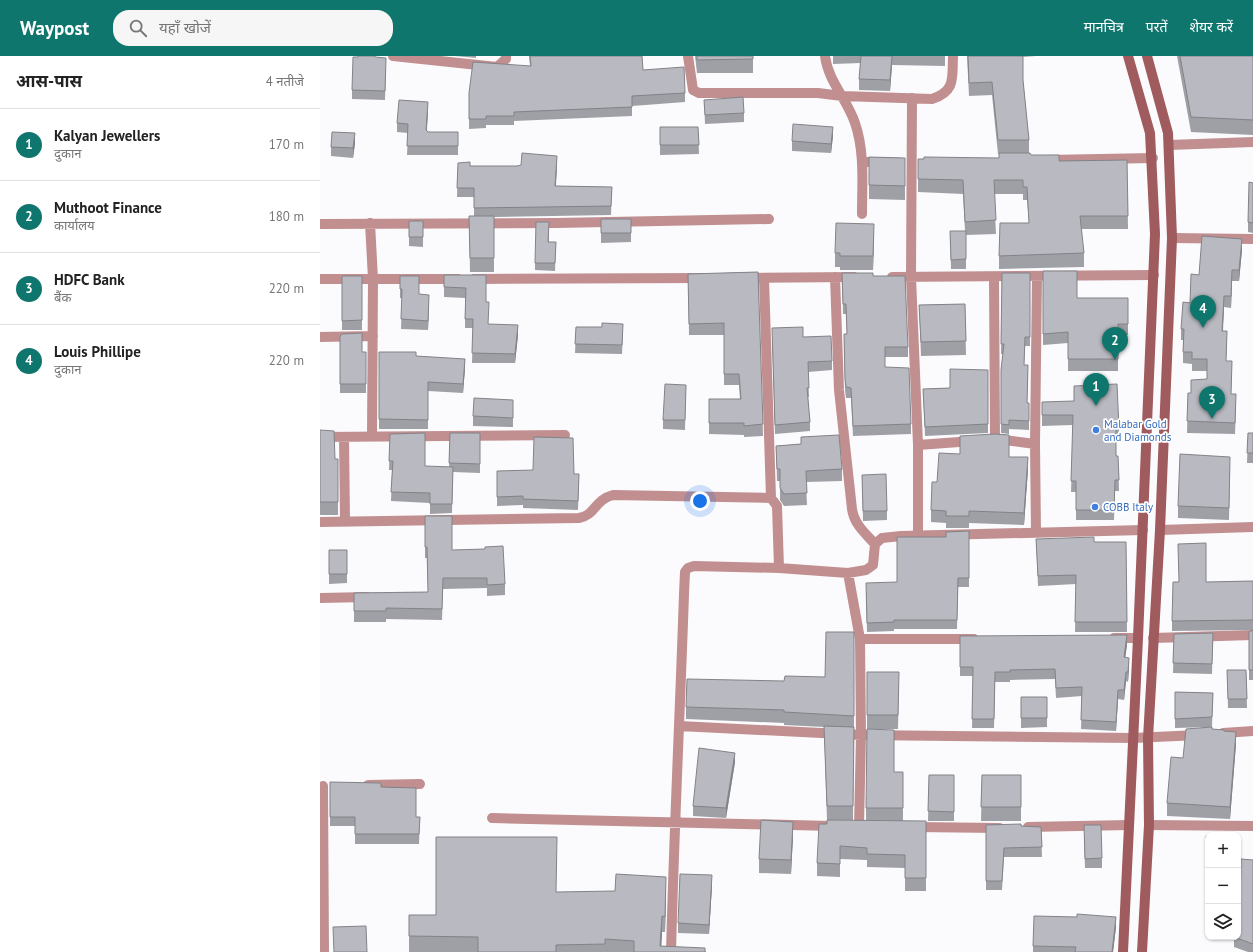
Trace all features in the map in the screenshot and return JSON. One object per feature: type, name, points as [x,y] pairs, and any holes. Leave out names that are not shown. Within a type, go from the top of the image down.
[{"type":"street","points":[[393,56],[445,59],[497,67],[506,59],[506,56]]},
{"type":"street","points":[[688,56],[693,90],[699,93],[818,94],[932,99],[948,91],[951,85],[953,56]]},
{"type":"street","points":[[825,56],[830,76],[842,96],[855,124],[862,162],[862,214]]},
{"type":"street","points":[[1123,952],[1155,234],[1153,158],[1145,110],[1128,56]]},
{"type":"street","points":[[1142,952],[1149,826],[1148,738],[1160,530],[1172,238],[1169,145],[1164,113],[1147,56]]},
{"type":"street","points":[[912,98],[911,277],[918,445],[918,535]]},
{"type":"street","points":[[1169,145],[1253,142]]},
{"type":"street","points":[[1036,160],[1153,158]]},
{"type":"street","points":[[862,162],[890,162]]},
{"type":"street","points":[[320,224],[556,223],[769,219]]},
{"type":"street","points":[[370,223],[373,279],[372,436]]},
{"type":"street","points":[[1172,238],[1253,239]]},
{"type":"street","points":[[881,277],[1154,275]]},
{"type":"street","points":[[835,277],[839,390],[853,518],[858,526],[875,544]]},
{"type":"street","points":[[732,278],[865,277]]},
{"type":"street","points":[[988,440],[994,277]]},
{"type":"street","points":[[1036,532],[1035,444],[1037,277]]},
{"type":"street","points":[[320,279],[716,278]]},
{"type":"street","points":[[764,278],[771,498],[777,506],[779,568]]},
{"type":"street","points":[[320,337],[373,336]]},
{"type":"street","points":[[320,437],[564,435]]},
{"type":"street","points":[[344,437],[345,522]]},
{"type":"street","points":[[918,445],[988,440],[1035,444]]},
{"type":"street","points":[[320,522],[579,518],[590,514],[599,501],[613,495],[771,498]]},
{"type":"street","points":[[1160,530],[1253,527]]},
{"type":"street","points":[[672,952],[674,823],[685,572],[688,568],[694,566],[779,568],[848,573],[866,570],[873,565],[875,544],[882,538],[918,535],[1143,530]]},
{"type":"street","points":[[492,818],[855,826],[861,735],[860,639],[848,573]]},
{"type":"street","points":[[320,598],[374,597]]},
{"type":"street","points":[[1153,638],[1253,635]]},
{"type":"street","points":[[860,639],[987,638]]},
{"type":"street","points":[[1106,638],[1138,638]]},
{"type":"street","points":[[679,726],[861,735],[1133,738],[1253,731]]},
{"type":"street","points":[[361,785],[420,784]]},
{"type":"street","points":[[324,952],[325,785]]},
{"type":"street","points":[[905,827],[1129,825]]},
{"type":"street","points":[[1149,826],[1253,826]]},
{"type":"building","points":[[375,56],[386,58],[385,91],[352,90],[353,57]]},
{"type":"building","points":[[530,56],[642,56],[643,70],[684,67],[685,93],[632,96],[632,107],[514,112],[514,116],[486,116],[486,119],[469,119],[469,93],[473,62],[531,66]]},
{"type":"building","points":[[697,56],[753,56],[753,59],[697,60]]},
{"type":"building","points":[[861,56],[892,56],[890,80],[859,79]]},
{"type":"building","points":[[968,56],[1023,56],[1023,80],[1029,140],[998,140],[992,82],[969,83]]},
{"type":"building","points":[[1180,56],[1253,56],[1253,120],[1191,117]]},
{"type":"building","points":[[743,97],[744,113],[705,115],[704,100]]},
{"type":"building","points":[[399,100],[428,102],[426,130],[428,132],[458,132],[458,146],[407,146],[408,124],[397,123]]},
{"type":"building","points":[[793,124],[833,127],[831,144],[792,141]]},
{"type":"building","points":[[660,127],[698,127],[699,145],[660,145]]},
{"type":"building","points":[[332,132],[355,133],[353,148],[331,147]]},
{"type":"building","points":[[522,153],[557,156],[555,186],[612,187],[611,206],[474,208],[474,188],[457,188],[458,163],[470,162],[470,166],[517,166],[521,165]]},
{"type":"building","points":[[999,153],[1059,155],[1059,161],[1127,160],[1128,216],[1080,216],[1084,253],[999,256],[1000,223],[1029,223],[1027,187],[1023,187],[1023,180],[994,180],[996,220],[965,222],[963,180],[918,179],[918,159],[924,159],[924,157],[999,158]]},
{"type":"building","points":[[869,157],[905,158],[905,186],[869,185]]},
{"type":"building","points":[[1249,182],[1253,183],[1253,223],[1248,222]]},
{"type":"building","points":[[469,216],[494,216],[494,258],[470,258]]},
{"type":"building","points":[[601,219],[631,219],[631,233],[601,233]]},
{"type":"building","points":[[409,221],[423,221],[423,237],[409,237]]},
{"type":"building","points":[[536,222],[549,222],[548,242],[556,242],[555,263],[535,263]]},
{"type":"building","points":[[836,223],[874,224],[873,256],[840,256],[840,253],[835,253]]},
{"type":"building","points":[[950,231],[966,231],[966,259],[951,260]]},
{"type":"building","points":[[1202,236],[1242,239],[1239,270],[1232,270],[1231,296],[1224,296],[1222,331],[1227,331],[1226,361],[1232,361],[1231,394],[1236,394],[1235,423],[1187,421],[1188,393],[1191,393],[1191,380],[1207,379],[1207,359],[1192,359],[1192,352],[1183,352],[1184,329],[1181,329],[1183,302],[1190,303],[1191,274],[1199,275]]},
{"type":"building","points":[[1043,271],[1077,271],[1077,298],[1128,298],[1128,324],[1118,324],[1118,359],[1068,359],[1068,332],[1043,334]]},
{"type":"building","points":[[758,272],[763,424],[744,426],[744,423],[709,423],[709,399],[741,399],[739,374],[724,374],[724,323],[689,324],[688,274]]},
{"type":"building","points":[[842,273],[873,273],[873,276],[905,276],[908,347],[885,347],[885,367],[909,368],[911,424],[853,426],[851,388],[846,387],[845,379],[844,334],[847,334],[846,304],[843,304]]},
{"type":"building","points":[[1002,273],[1030,273],[1030,337],[1025,337],[1024,365],[1028,365],[1027,403],[1029,403],[1029,421],[1009,420],[1009,425],[1001,424],[1001,370],[1004,344],[1001,344]]},
{"type":"building","points":[[444,275],[486,275],[486,302],[489,302],[488,324],[518,325],[515,354],[472,353],[473,319],[465,319],[466,288],[444,287]]},
{"type":"building","points":[[342,276],[362,276],[362,320],[342,321]]},
{"type":"building","points":[[400,276],[419,276],[419,294],[429,295],[428,321],[401,319],[402,289],[400,289]]},
{"type":"building","points":[[965,304],[966,341],[921,342],[919,305]]},
{"type":"building","points":[[602,323],[623,324],[622,345],[575,344],[576,327],[602,327]]},
{"type":"building","points":[[803,327],[803,337],[831,336],[832,361],[808,362],[809,388],[807,388],[810,422],[775,425],[772,328]]},
{"type":"building","points":[[362,333],[362,352],[366,352],[366,384],[340,384],[340,336],[342,334]]},
{"type":"building","points":[[379,352],[416,352],[416,356],[465,359],[463,384],[428,382],[428,420],[379,419]]},
{"type":"building","points":[[950,369],[988,370],[988,424],[925,427],[923,389],[950,388]]},
{"type":"building","points":[[665,384],[686,385],[685,420],[663,420]]},
{"type":"building","points":[[1117,384],[1119,429],[1116,429],[1116,456],[1118,456],[1119,480],[1115,480],[1114,510],[1076,510],[1076,481],[1071,481],[1073,415],[1042,415],[1042,402],[1074,401],[1074,386]]},
{"type":"building","points":[[474,398],[513,400],[513,418],[473,416]]},
{"type":"building","points":[[320,430],[334,431],[335,459],[338,459],[338,502],[320,502]]},
{"type":"building","points":[[425,433],[425,466],[453,467],[452,504],[430,504],[430,493],[391,492],[393,461],[389,461],[390,434]]},
{"type":"building","points":[[450,433],[480,433],[480,464],[449,463]]},
{"type":"building","points":[[1248,433],[1253,433],[1253,453],[1247,453]]},
{"type":"building","points":[[995,434],[1009,435],[1009,457],[1028,457],[1024,513],[969,511],[969,516],[946,516],[946,511],[931,510],[932,482],[937,482],[939,453],[960,454],[960,436]]},
{"type":"building","points":[[839,435],[842,469],[806,471],[807,493],[784,494],[780,488],[780,469],[777,469],[776,446],[801,444],[801,437]]},
{"type":"building","points":[[534,437],[573,438],[574,474],[579,474],[578,501],[523,499],[523,496],[497,497],[497,471],[533,470]]},
{"type":"building","points":[[1180,454],[1230,457],[1229,508],[1178,506]]},
{"type":"building","points":[[886,474],[887,511],[863,511],[862,475]]},
{"type":"building","points":[[425,516],[452,516],[452,550],[485,549],[485,547],[503,546],[505,584],[487,585],[487,578],[443,578],[442,609],[386,608],[386,611],[354,611],[354,593],[428,592],[427,547],[425,547]]},
{"type":"building","points":[[969,531],[969,578],[958,578],[957,620],[894,620],[894,622],[867,623],[866,583],[897,582],[897,537],[946,537],[946,532]]},
{"type":"building","points":[[1094,537],[1094,542],[1126,542],[1127,622],[1075,622],[1076,575],[1038,576],[1036,539]]},
{"type":"building","points":[[1206,543],[1206,582],[1253,581],[1253,620],[1172,621],[1173,582],[1179,582],[1178,544]]},
{"type":"building","points":[[329,550],[347,550],[347,574],[329,574]]},
{"type":"building","points":[[1253,630],[1253,670],[1249,670],[1249,632]]},
{"type":"building","points":[[826,632],[854,632],[854,716],[784,712],[784,710],[686,707],[687,679],[784,681],[785,676],[825,677]]},
{"type":"building","points":[[1213,633],[1212,664],[1173,663],[1174,634]]},
{"type":"building","points":[[1127,635],[1124,657],[1129,658],[1128,672],[1126,672],[1124,690],[1118,690],[1116,722],[1081,720],[1082,687],[1056,688],[1055,669],[1010,670],[1010,672],[995,672],[994,719],[972,719],[973,667],[960,667],[960,636]]},
{"type":"building","points":[[1227,670],[1246,670],[1247,699],[1228,699]]},
{"type":"building","points":[[867,672],[899,672],[898,715],[867,715]]},
{"type":"building","points":[[1175,692],[1213,693],[1212,717],[1175,719]]},
{"type":"building","points":[[1021,697],[1047,697],[1047,718],[1021,718]]},
{"type":"building","points":[[824,726],[854,727],[853,806],[827,806]]},
{"type":"building","points":[[1212,727],[1212,729],[1236,732],[1230,807],[1167,803],[1171,757],[1183,758],[1186,729]]},
{"type":"building","points":[[867,729],[894,730],[894,772],[903,772],[903,808],[866,808]]},
{"type":"building","points":[[699,748],[735,753],[726,808],[693,806]]},
{"type":"building","points":[[929,775],[954,775],[954,812],[928,811]]},
{"type":"building","points":[[982,775],[1021,775],[1021,807],[981,807]]},
{"type":"building","points":[[330,782],[381,783],[381,787],[416,788],[416,817],[420,817],[419,834],[355,834],[355,817],[330,817]]},
{"type":"building","points":[[761,820],[793,822],[791,860],[759,859]]},
{"type":"building","points":[[827,820],[926,821],[926,878],[905,878],[905,855],[867,854],[867,848],[840,846],[840,864],[817,863],[819,824],[827,824]]},
{"type":"building","points":[[1021,824],[1021,826],[1041,827],[1042,847],[1004,848],[1002,881],[986,881],[986,825]]},
{"type":"building","points":[[1084,825],[1101,825],[1102,858],[1085,859]]},
{"type":"building","points":[[436,837],[557,837],[556,892],[615,891],[616,874],[666,877],[665,917],[662,916],[660,946],[705,948],[705,952],[634,952],[634,941],[605,939],[605,944],[556,945],[556,952],[478,952],[478,937],[409,936],[409,915],[436,915]]},
{"type":"building","points":[[1241,859],[1253,860],[1253,944],[1241,940]]},
{"type":"building","points":[[680,874],[712,875],[709,925],[678,923]]},
{"type":"building","points":[[1077,914],[1116,917],[1112,952],[1075,952],[1076,947],[1033,946],[1034,916],[1077,917]]},
{"type":"building","points":[[366,926],[367,952],[334,952],[333,927]]},
{"type":"place","name":"Louis Phillipe","points":[[1203,328]]},
{"type":"place","name":"Muthoot Finance","points":[[1115,360]]},
{"type":"place","name":"Kalyan Jewellers","points":[[1096,406]]},
{"type":"place","name":"HDFC Bank","points":[[1212,419]]},
{"type":"place","name":"Malabar Gold and Diamonds","points":[[1096,430]]},
{"type":"place","name":"COBB Italy","points":[[1095,507]]}]
